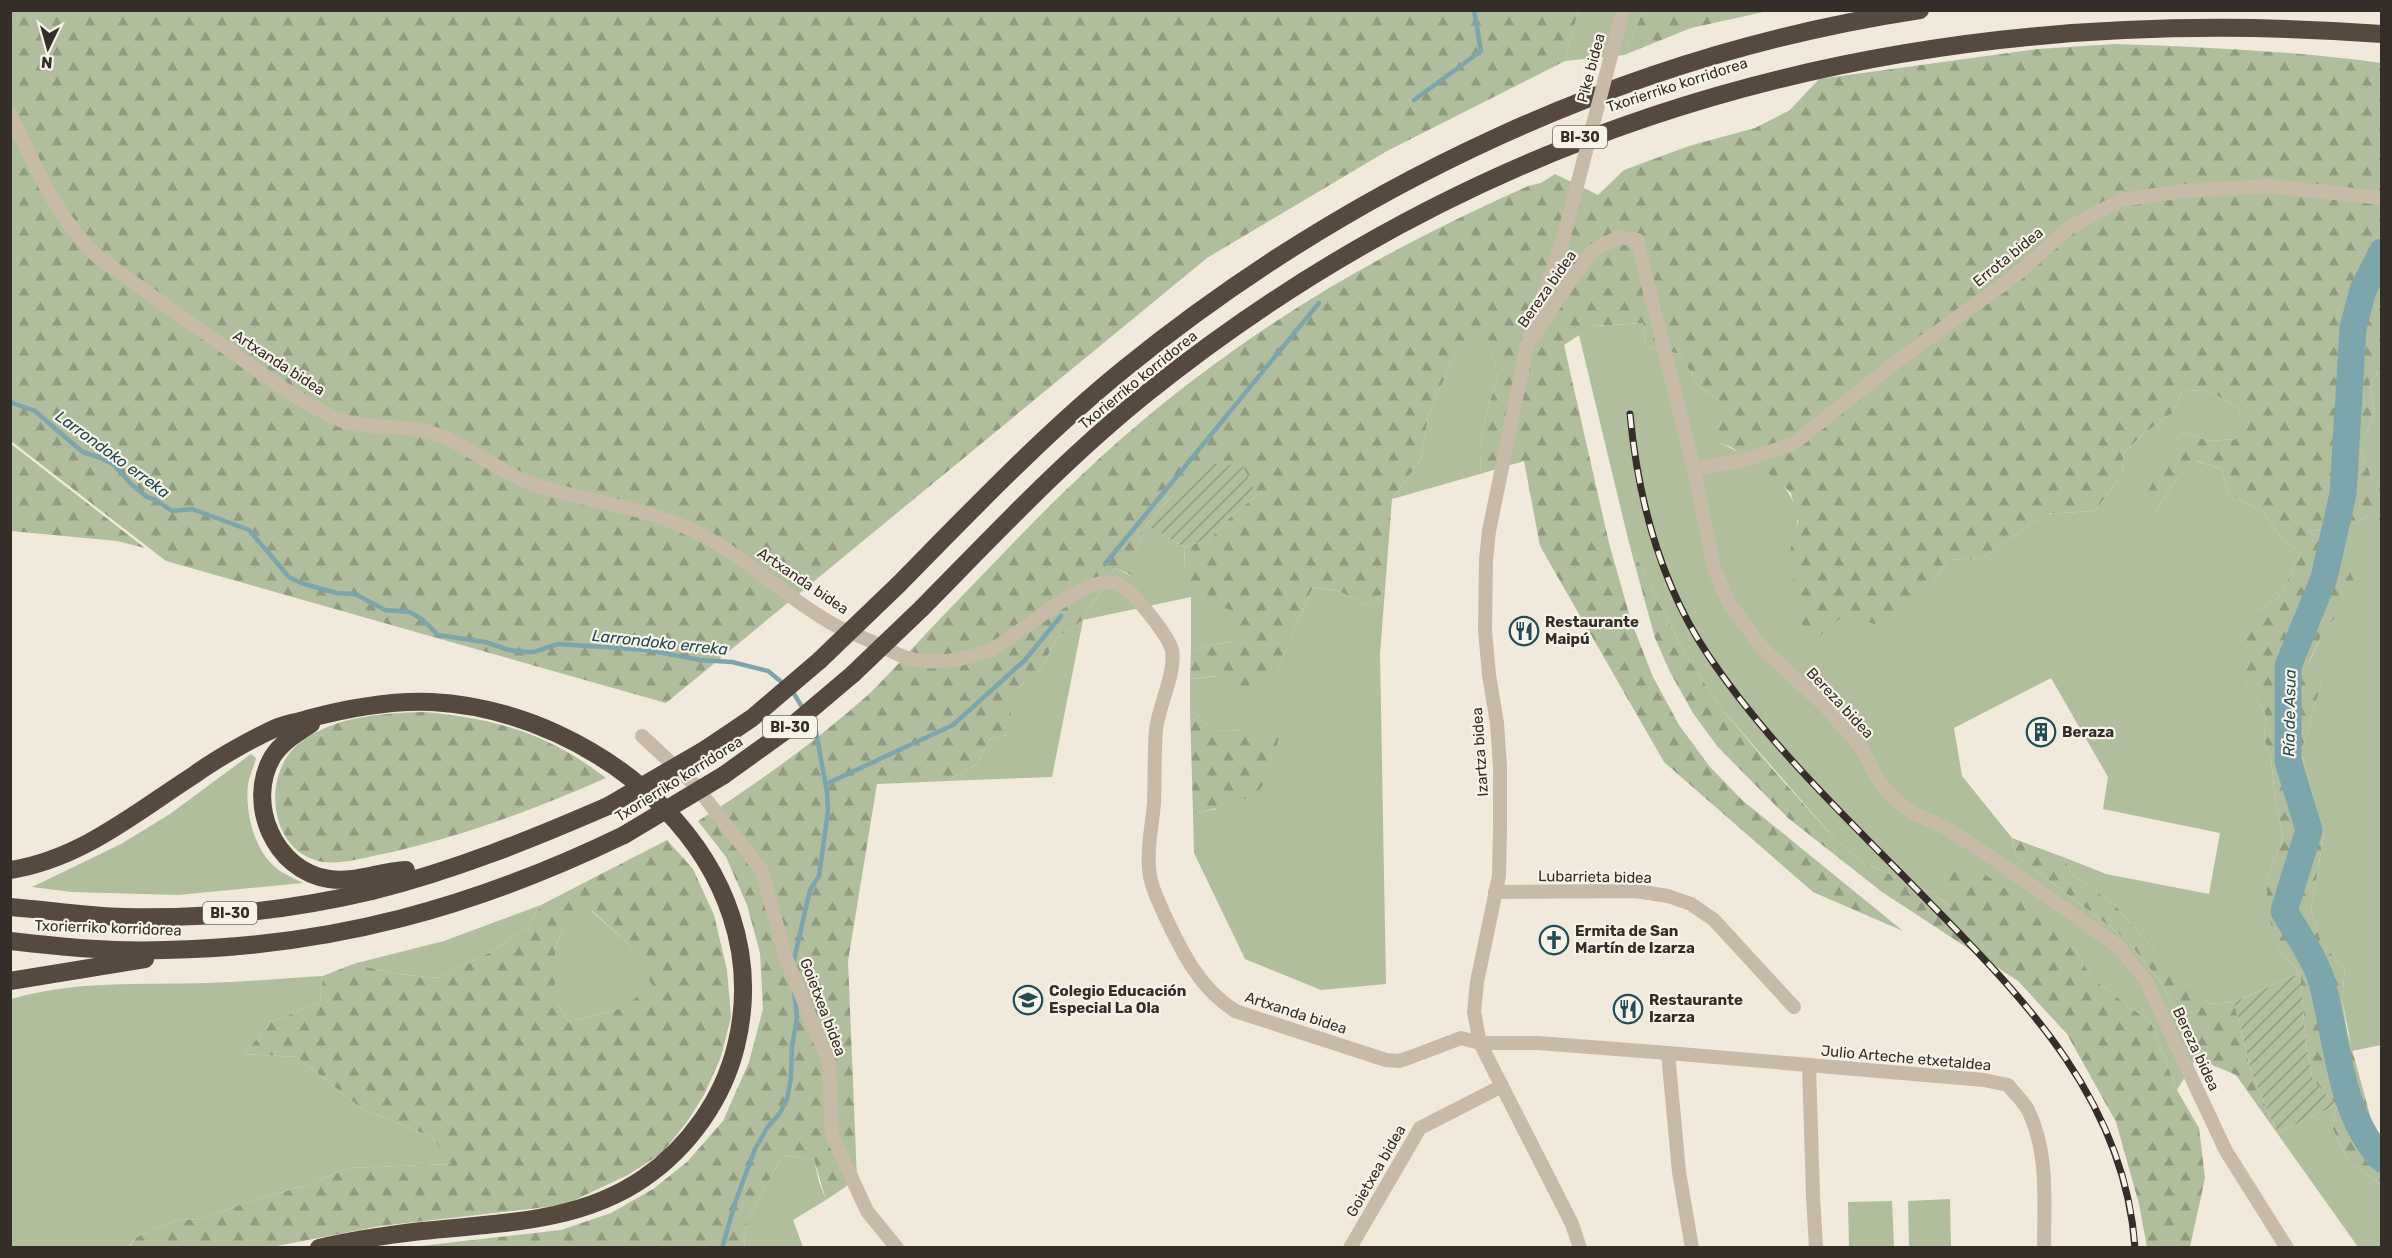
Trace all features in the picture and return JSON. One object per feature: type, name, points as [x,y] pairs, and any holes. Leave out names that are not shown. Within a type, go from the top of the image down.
[{"type":"highway","name":"Txorierriko korridorea","points":[[10,907],[123,917],[182,916],[261,910],[374,890],[538,836],[608,806],[706,749],[752,718],[820,660],[1038,444],[1123,370],[1257,270],[1388,191],[1504,133],[1629,84],[1702,60],[1811,31],[1920,10]]},
{"type":"highway","name":"Txorierriko korridorea","points":[[10,941],[129,950],[205,949],[343,933],[398,920],[506,887],[562,865],[624,835],[724,775],[788,729],[852,674],[922,608],[1032,496],[1107,427],[1185,363],[1276,297],[1332,261],[1432,204],[1517,164],[1603,128],[1712,91],[1819,63],[1893,48],[2000,32],[2096,24],[2206,22],[2382,34]]},
{"type":"highway","points":[[10,870],[36,866],[77,850],[135,816],[196,772],[279,727],[368,705],[399,702],[432,702],[477,708],[534,723],[589,749],[617,767],[668,809],[706,863],[718,885],[731,918],[740,952],[743,986],[742,1014],[733,1055],[720,1091],[708,1111],[677,1150],[624,1191],[576,1210],[512,1222],[380,1236],[319,1248]]},
{"type":"highway","points":[[325,714],[285,741],[274,754],[266,769],[262,804],[264,820],[274,842],[300,868],[328,879],[357,880],[401,870],[446,868]]},
{"type":"highway","points":[[10,981],[205,949]]},
{"type":"street","name":"Pike bidea","points":[[1563,238],[1623,10]]},
{"type":"street","name":"Artxanda bidea","points":[[10,114],[50,195],[63,218],[83,244],[99,258],[255,369],[306,403],[339,419],[359,425],[429,432],[452,441],[511,475],[534,484],[632,509],[683,526],[726,549],[826,621],[907,658],[935,662],[989,650],[1008,640],[1058,602],[1096,585],[1110,581],[1118,583],[1129,592],[1170,643],[1173,654],[1156,731],[1154,798],[1148,863],[1150,881],[1158,901],[1180,948],[1202,983],[1217,1000],[1235,1011],[1386,1060],[1399,1061],[1461,1038],[1480,1043]]},
{"type":"street","name":"Errota bidea","points":[[1694,469],[1745,460],[1793,444],[1900,359],[2016,275],[2070,227],[2121,200],[2184,191],[2269,186],[2375,197]]},
{"type":"street","name":"Bereza bidea","points":[[1527,345],[1594,250],[1619,237],[1637,240],[1694,469],[1714,568],[1729,603],[1763,649],[1823,704],[1861,747],[1877,778],[1892,796],[1911,812],[1946,828],[1995,860],[2118,946],[2146,981],[2226,1151],[2287,1248]]},
{"type":"street","name":"Izartza bidea","points":[[1563,238],[1527,345],[1497,486],[1486,560],[1486,642],[1497,723],[1500,767],[1499,876],[1477,982],[1474,1012],[1480,1043],[1572,1224],[1580,1248]]},
{"type":"street","name":"Goietxea bidea","points":[[642,736],[695,785],[762,870],[786,958],[829,1063],[832,1135],[867,1211],[897,1248]]},
{"type":"street","name":"Lubarrieta bidea","points":[[1495,892],[1636,891],[1668,896],[1691,903],[1714,920],[1794,1007]]},
{"type":"street","name":"Julio Arteche etxetaldea","points":[[1480,1043],[1538,1043],[1668,1053],[1984,1080],[2008,1085],[2027,1109],[2037,1133],[2045,1175],[2044,1248]]},
{"type":"street","points":[[1668,1053],[1679,1172],[1692,1248]]},
{"type":"street","name":"Julio Arteche etxetaldea","points":[[1809,1066],[1816,1248]]},
{"type":"street","name":"Goietxea bidea","points":[[1350,1248],[1420,1128],[1502,1086]]},
{"type":"green space","points":[[1643,10],[1768,11],[1691,28],[1624,55]]},
{"type":"green space","points":[[10,11],[1578,11],[1565,61],[1387,151],[1207,258],[666,703],[166,561],[11,441]]},
{"type":"green space","points":[[1578,11],[1643,11],[1624,55],[1565,61]]},
{"type":"green space","points":[[2115,44],[2248,50],[2381,63],[2381,368],[2370,383],[2374,411],[2361,450],[2373,481],[2381,483],[2381,526],[2366,516],[2345,530],[2310,531],[2345,561],[2358,590],[2323,632],[2309,662],[2321,686],[2301,752],[2324,835],[2311,909],[2321,942],[2345,969],[2342,998],[2347,1031],[2374,1130],[2381,1139],[2381,1185],[2348,1161],[2332,1127],[2337,1105],[2313,1081],[2306,1044],[2300,973],[2277,947],[2267,909],[2267,880],[2283,837],[2271,759],[2264,738],[2266,715],[2245,681],[2245,640],[2255,612],[2278,598],[2301,553],[2279,535],[2263,511],[2228,495],[2222,469],[2197,461],[2175,481],[2154,514],[2149,489],[2182,432],[2209,441],[2237,439],[2240,409],[2210,391],[2183,390],[2172,413],[2142,435],[2124,453],[2122,474],[2095,511],[2045,514],[1983,558],[1948,560],[1932,585],[1874,624],[1845,614],[1820,636],[1798,622],[1790,550],[1798,522],[1791,493],[1765,470],[1731,447],[1711,440],[1721,422],[1721,401],[1699,387],[1680,354],[1646,347],[1643,323],[1593,326],[1564,345],[1609,543],[1631,621],[1653,677],[1679,725],[1710,767],[1742,800],[1903,931],[1813,892],[1664,762],[1540,546],[1524,461],[1480,474],[1482,431],[1498,374],[1485,329],[1454,356],[1428,417],[1421,460],[1392,499],[1385,589],[1372,607],[1338,591],[1313,587],[1277,670],[1246,695],[1216,676],[1190,679],[1191,651],[1205,645],[1234,642],[1244,615],[1191,596],[1185,569],[1184,547],[1208,540],[1233,514],[1257,495],[1173,495],[1146,525],[1133,556],[1144,581],[1115,568],[1083,620],[1057,638],[1040,670],[1011,694],[1011,734],[990,739],[977,764],[947,781],[877,784],[848,961],[857,1179],[826,1200],[814,1160],[783,1155],[747,1221],[744,1247],[403,1248],[561,1230],[611,1213],[653,1189],[687,1162],[723,1121],[749,1062],[763,1009],[760,953],[747,905],[726,857],[698,821],[786,761],[868,695],[1073,483],[1121,439],[1216,363],[1315,297],[1418,238],[1472,212],[1528,186],[1541,183],[1555,174],[1598,195],[1624,170],[1689,146],[1755,128],[1790,110],[1819,79],[2038,49]]},
{"type":"green space","points":[[1643,323],[1646,347],[1680,354],[1699,387],[1721,401],[1721,422],[1712,440],[1754,461],[1780,482],[1796,508],[1797,523],[1790,550],[1845,614],[1932,585],[1948,560],[1983,558],[2045,514],[2095,511],[2122,474],[2124,453],[2142,435],[2172,413],[2183,390],[2210,391],[2240,409],[2238,439],[2209,441],[2182,432],[2169,455],[2154,514],[2175,481],[2196,461],[2222,469],[2228,495],[2263,511],[2279,535],[2301,553],[2278,598],[2255,612],[2245,681],[2266,715],[2264,738],[2271,759],[2283,837],[2267,880],[2277,947],[2300,973],[2234,1002],[2209,1004],[2169,967],[2114,904],[2072,874],[2063,857],[2106,874],[2209,894],[2220,833],[2103,809],[2108,777],[2051,678],[1954,728],[1962,776],[2012,838],[2016,855],[2126,939],[2161,982],[2196,1058],[2177,1090],[2151,1023],[2092,978],[2075,949],[2055,931],[1952,907],[1928,891],[1862,862],[1834,838],[1721,708],[1685,654],[1629,543],[1579,335],[1593,326]]},
{"type":"green space","points":[[1485,328],[1498,374],[1482,431],[1480,474],[1392,499],[1421,460],[1428,417],[1454,356]]},
{"type":"green space","points":[[2381,368],[2381,483],[2373,481],[2361,450],[2374,411],[2370,383]]},
{"type":"green space","points":[[10,444],[145,548],[117,541],[11,531]]},
{"type":"green space","points":[[1208,463],[1243,466],[1257,495],[1233,514],[1208,540],[1184,547],[1146,525],[1173,495]]},
{"type":"green space","points":[[2366,516],[2382,526],[2381,1045],[2352,1051],[2342,998],[2345,969],[2321,942],[2311,909],[2324,835],[2301,752],[2321,686],[2309,663],[2323,632],[2335,617],[2345,561],[2310,531],[2345,530]]},
{"type":"green space","points":[[1146,525],[1184,547],[1185,569],[1245,615],[1234,642],[1205,645],[1191,651],[1191,597],[1083,620],[1115,568],[1131,576],[1133,556]]},
{"type":"green space","points":[[1629,543],[1685,654],[1721,708],[1834,838],[1862,862],[1928,891],[1950,906],[1939,880],[1955,861],[1984,874],[2029,904],[2075,949],[2092,978],[2151,1023],[2177,1090],[2199,1128],[2205,1178],[2190,1247],[2147,1247],[2139,1204],[2116,1122],[2067,1034],[2018,981],[1882,892],[1788,818],[1717,746],[1693,713],[1670,672],[1655,638]]},
{"type":"green space","points":[[1313,587],[1338,591],[1372,607],[1385,589],[1380,654],[1386,984],[1321,990],[1245,959],[1194,853],[1193,814],[1216,809],[1248,730],[1214,731],[1190,709],[1190,679],[1277,670]]},
{"type":"green space","points":[[1083,620],[1052,777],[947,781],[977,764],[990,739],[1011,734],[1011,694],[1040,670],[1057,638]]},
{"type":"green space","points":[[1190,709],[1214,731],[1248,730],[1279,738],[1269,772],[1255,794],[1229,805],[1193,814]]},
{"type":"green space","points":[[424,712],[474,719],[520,731],[564,750],[606,778],[549,802],[462,833],[360,859],[339,862],[318,861],[301,853],[288,841],[280,825],[276,807],[276,789],[280,771],[288,755],[301,742],[314,733],[344,721],[392,713]]},
{"type":"green space","points":[[251,754],[256,758],[247,796],[256,840],[275,867],[303,883],[178,895],[72,892],[32,887],[121,844],[170,814]]},
{"type":"green space","points":[[2012,838],[2063,857],[2072,874],[2114,904],[2169,967],[2209,1004],[2234,1002],[2251,1071],[2277,1133],[2236,1075],[2196,1058],[2161,982],[2126,939],[2016,855]]},
{"type":"green space","points":[[667,840],[693,869],[714,915],[727,970],[731,1017],[721,1057],[704,1095],[687,1122],[662,1153],[628,1175],[564,1205],[380,1226],[272,1247],[128,1248],[137,1237],[177,1220],[203,1219],[250,1201],[304,1186],[349,1168],[451,1164],[432,1137],[361,1108],[297,1057],[244,1054],[271,1022],[320,1002],[323,976],[353,964],[398,974],[438,978],[489,953],[525,929],[541,905]],"holes":[[[592,911],[626,941],[652,985],[622,1008],[569,1022],[555,999],[555,950],[563,927]]]},
{"type":"green space","points":[[541,905],[525,929],[489,953],[438,978],[398,974],[353,964],[444,941]]},
{"type":"green space","points":[[591,911],[626,941],[653,986],[622,1008],[569,1022],[555,999],[555,950],[563,927]]},
{"type":"green space","points":[[2300,973],[2306,1044],[2313,1081],[2337,1105],[2277,1133],[2251,1071],[2234,1002]]},
{"type":"green space","points":[[323,976],[320,1002],[271,1022],[244,1054],[297,1057],[361,1108],[432,1137],[452,1164],[349,1168],[304,1186],[250,1201],[203,1219],[177,1220],[137,1237],[128,1247],[11,1248],[11,999],[85,986]]},
{"type":"green space","points":[[2337,1105],[2332,1127],[2348,1161],[2381,1185],[2381,1247],[2358,1247],[2277,1133]]},
{"type":"green space","points":[[783,1155],[814,1160],[826,1200],[793,1220],[803,1247],[744,1248],[747,1221]]},
{"type":"green space","points":[[1950,1199],[1951,1247],[1909,1247],[1908,1201]]},
{"type":"green space","points":[[1892,1201],[1894,1247],[1849,1247],[1848,1202]]},
{"type":"waterway","points":[[1414,100],[1481,51],[1474,10]]},
{"type":"waterway","points":[[10,23],[10,29]]},
{"type":"waterway","name":"Ría de Asua","points":[[2382,252],[2363,290],[2353,328],[2343,494],[2324,578],[2288,666],[2288,761],[2309,830],[2284,911],[2318,971],[2348,1097],[2367,1140],[2382,1159]]},
{"type":"waterway","points":[[1105,564],[1319,303]]},
{"type":"waterway","name":"Larrondoko erreka","points":[[10,402],[35,411],[83,452],[114,465],[132,485],[147,497],[172,511],[192,509],[249,530],[289,577],[301,583],[336,593],[355,594],[385,610],[410,612],[423,620],[438,635],[485,642],[509,650],[525,652],[534,652],[558,644],[647,650],[700,660],[732,662],[768,671],[784,684]]},
{"type":"waterway","points":[[826,784],[953,725],[1025,660],[1061,616]]},
{"type":"waterway","name":"Larrondoko erreka","points":[[791,689],[804,710]]},
{"type":"waterway","name":"Larrondoko erreka","points":[[793,964],[810,890],[819,876],[828,811],[827,792],[816,732],[808,717]]},
{"type":"waterway","name":"Larrondoko erreka","points":[[722,1248],[736,1200],[755,1149],[787,1099],[797,1018],[794,990]]},
{"type":"railway","points":[[1630,414],[1639,477],[1654,539],[1664,570],[1691,627],[1732,689],[1785,753],[2001,977],[2065,1057],[2091,1100],[2112,1146],[2127,1195],[2135,1248]]},
{"type":"place","name":"Restaurante Maipú","points":[[1524,631]]},
{"type":"place","name":"Beraza","points":[[2041,732]]},
{"type":"place","name":"Ermita de San Martín de Izarza","points":[[1554,940]]},
{"type":"place","name":"Colegio Educación Especial La Ola","points":[[1028,1000]]},
{"type":"place","name":"Restaurante Izarza","points":[[1628,1009]]}]
